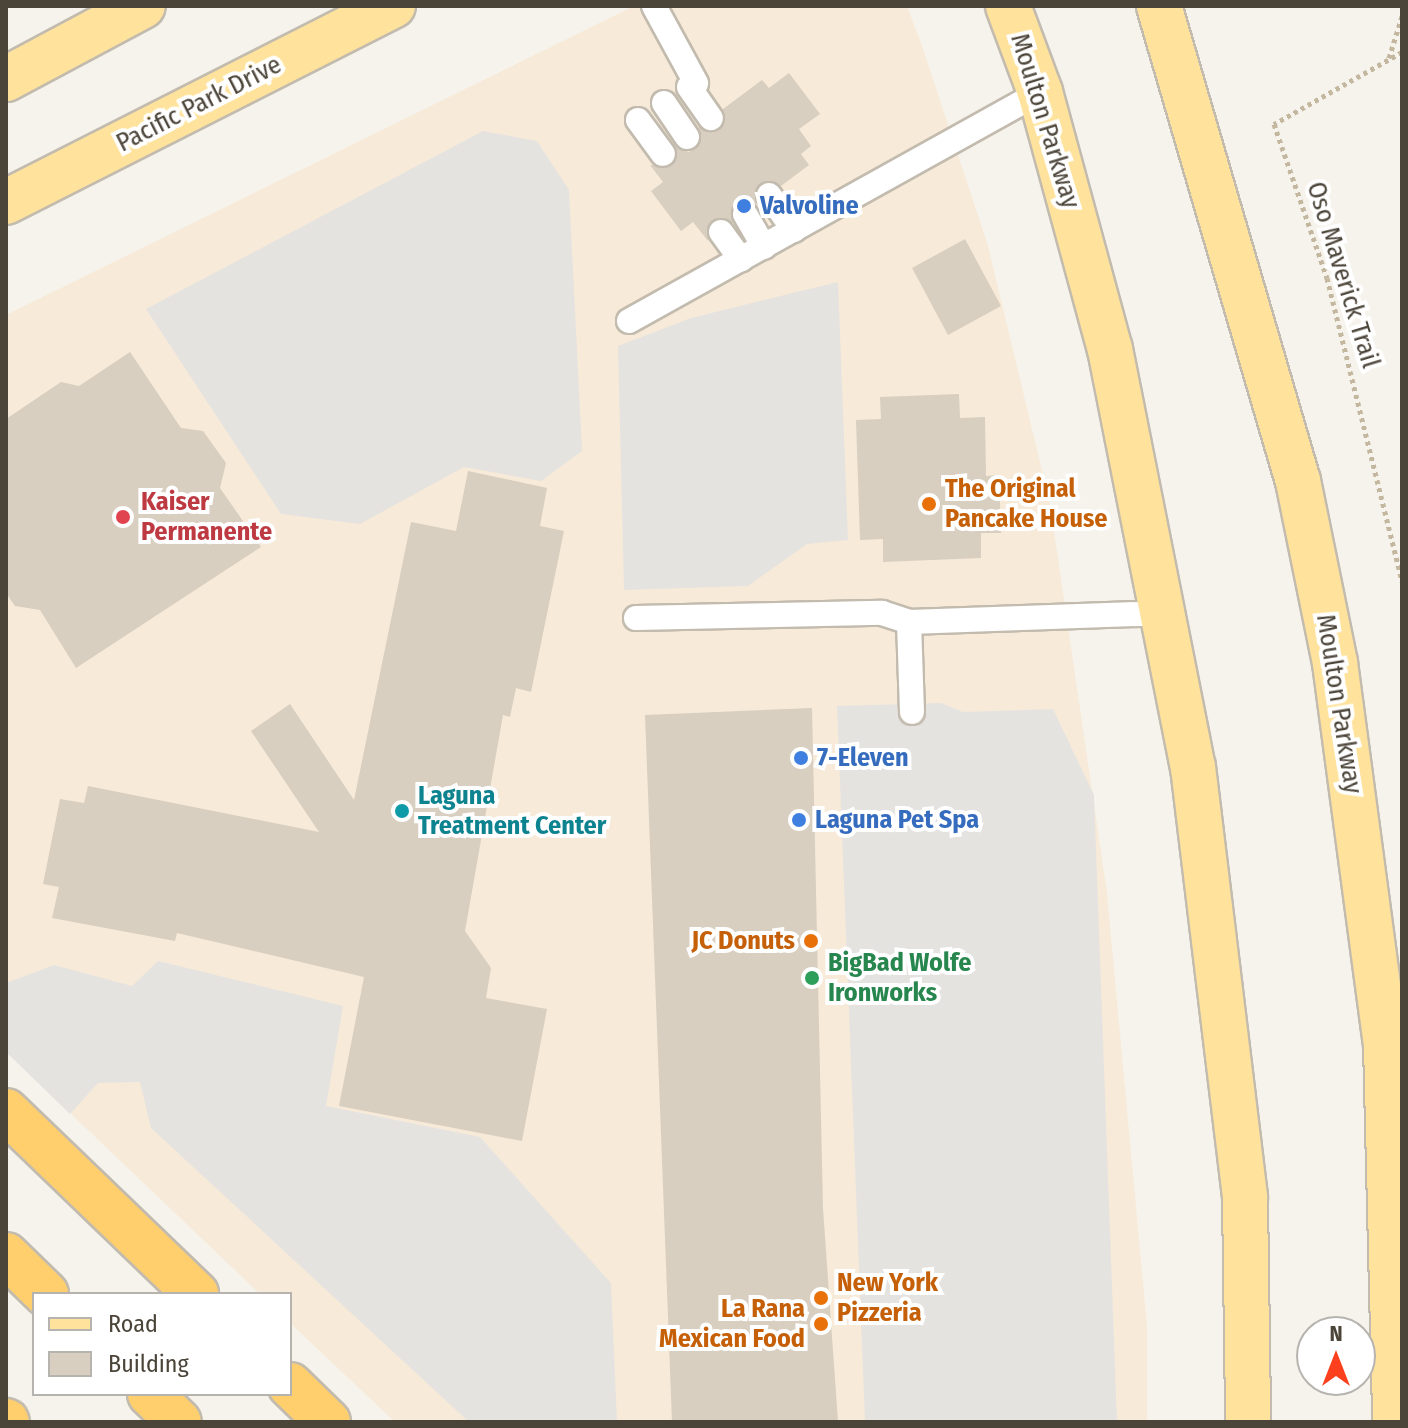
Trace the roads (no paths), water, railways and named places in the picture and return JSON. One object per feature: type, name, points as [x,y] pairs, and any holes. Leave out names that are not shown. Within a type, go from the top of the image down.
[{"type":"highway","points":[[6,1111],[194,1292]]},
{"type":"highway","points":[[6,1255],[44,1292]]},
{"type":"highway","points":[[292,1387],[328,1422]]},
{"type":"highway","points":[[152,1396],[179,1422]]},
{"type":"main road","points":[[6,79],[143,6]]},
{"type":"main road","name":"Pacific Park Drive","points":[[6,202],[393,6]]},
{"type":"main road","name":"Moulton Parkway","points":[[1008,6],[1040,92],[1110,349],[1193,767],[1245,1197],[1248,1422]]},
{"type":"main road","name":"Moulton Parkway","points":[[1159,6],[1298,481],[1335,663],[1386,1044],[1395,1422]]},
{"type":"lane","points":[[654,6],[711,118]]},
{"type":"lane","points":[[629,321],[1040,92]]},
{"type":"lane","points":[[664,103],[687,137]]},
{"type":"lane","points":[[638,120],[663,154]]},
{"type":"lane","points":[[769,195],[794,230]]},
{"type":"lane","points":[[745,214],[764,247]]},
{"type":"lane","points":[[721,232],[741,260]]},
{"type":"lane","points":[[636,618],[882,613],[909,622],[1163,613]]},
{"type":"lane","points":[[909,622],[912,712]]},
{"type":"place","name":"Valvoline","points":[[744,206]]},
{"type":"place","name":"The Original Pancake House","points":[[929,504]]},
{"type":"place","name":"Kaiser Permanente","points":[[123,517]]},
{"type":"place","name":"7-Eleven","points":[[801,758]]},
{"type":"place","name":"Laguna Treatment Center","points":[[402,811]]},
{"type":"place","name":"Laguna Pet Spa","points":[[799,820]]},
{"type":"place","name":"JC Donuts","points":[[811,941]]},
{"type":"place","name":"BigBad Wolfe Ironworks","points":[[812,978]]},
{"type":"place","name":"New York Pizzeria","points":[[821,1298]]},
{"type":"place","name":"La Rana Mexican Food","points":[[821,1324]]}]
